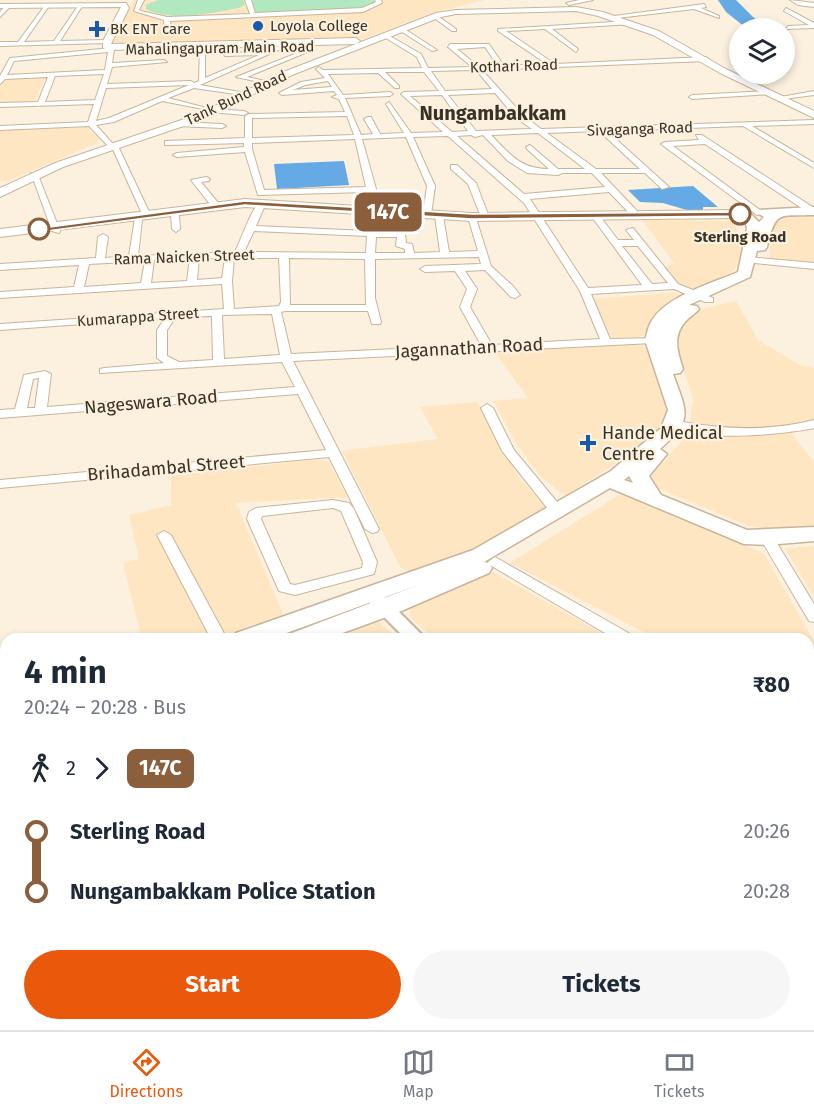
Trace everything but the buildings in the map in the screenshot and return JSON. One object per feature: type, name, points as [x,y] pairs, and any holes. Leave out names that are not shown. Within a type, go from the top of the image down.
[{"type":"main road","points":[[555,0],[638,23],[723,71],[814,114]]},
{"type":"main road","name":"Mahalingapuram Main Road","points":[[5,6],[124,2],[125,8],[108,45]]},
{"type":"main road","name":"Mahalingapuram Main Road","points":[[53,4],[118,6],[108,45]]},
{"type":"main road","points":[[436,15],[469,6],[471,9],[482,7]]},
{"type":"main road","points":[[436,15],[482,7],[574,7],[638,23],[814,114]]},
{"type":"main road","name":"Tank Bund Road","points":[[362,42],[386,36],[436,15]]},
{"type":"main road","name":"Tank Bund Road","points":[[177,124],[207,107],[362,42],[436,15]]},
{"type":"main road","name":"Mahalingapuram Main Road","points":[[108,45],[362,42]]},
{"type":"main road","name":"Mahalingapuram Main Road","points":[[108,45],[202,47],[225,50],[362,42]]},
{"type":"main road","name":"Tank Bund Road","points":[[0,191],[53,163],[177,124],[284,72],[312,63]]},
{"type":"main road","name":"Tank Bund Road","points":[[0,191],[112,144]]},
{"type":"main road","points":[[0,235],[175,214],[245,203],[261,198],[313,199],[373,210],[478,217],[596,217],[813,211]]},
{"type":"main road","points":[[143,218],[245,203]]},
{"type":"main road","points":[[261,633],[339,604],[378,601],[495,562],[552,522],[615,483],[670,430],[677,410],[653,340],[659,322],[672,308],[702,297],[745,274],[752,266],[766,222],[778,213]]},
{"type":"main road","points":[[743,214],[753,223],[752,266]]},
{"type":"main road","points":[[653,499],[639,476],[686,427],[684,399],[667,352],[670,336],[675,320],[702,297]]},
{"type":"main road","points":[[615,483],[744,537],[768,538],[814,534]]},
{"type":"main road","points":[[314,633],[480,555],[518,534],[552,522]]},
{"type":"street","points":[[141,0],[136,10],[168,19],[367,9],[379,3],[378,0]]},
{"type":"street","points":[[248,0],[253,15]]},
{"type":"street","points":[[574,7],[590,0]]},
{"type":"street","points":[[793,0],[800,4],[814,5]]},
{"type":"street","points":[[683,3],[717,17]]},
{"type":"street","points":[[20,43],[53,4]]},
{"type":"street","points":[[56,43],[80,5]]},
{"type":"street","points":[[0,15],[5,6]]},
{"type":"street","points":[[615,17],[704,6]]},
{"type":"street","points":[[786,10],[814,26]]},
{"type":"street","points":[[436,15],[454,30]]},
{"type":"street","points":[[168,19],[168,30]]},
{"type":"street","points":[[554,66],[500,30],[638,23]]},
{"type":"street","points":[[795,27],[814,26]]},
{"type":"street","points":[[547,28],[576,50]]},
{"type":"street","points":[[401,29],[434,50]]},
{"type":"street","points":[[386,36],[417,55],[425,69],[476,135]]},
{"type":"street","points":[[497,36],[508,36]]},
{"type":"street","points":[[451,38],[459,38]]},
{"type":"street","points":[[0,44],[108,45]]},
{"type":"street","points":[[0,60],[108,45]]},
{"type":"street","points":[[91,124],[109,70],[108,45]]},
{"type":"street","points":[[502,68],[487,45],[454,46],[453,49],[477,68],[519,116],[595,172],[636,215]]},
{"type":"street","points":[[0,128],[91,124],[111,120],[283,46]]},
{"type":"street","points":[[202,47],[202,82]]},
{"type":"street","points":[[162,71],[168,48]]},
{"type":"street","points":[[223,73],[225,50],[270,53]]},
{"type":"street","points":[[240,77],[308,51]]},
{"type":"street","points":[[1,79],[14,59]]},
{"type":"street","name":"Kothari Road","points":[[321,72],[502,68],[705,59]]},
{"type":"street","points":[[1,79],[109,70],[164,62]]},
{"type":"street","points":[[312,63],[330,79],[342,96],[350,114],[372,189],[373,210],[369,256],[371,308],[376,322]]},
{"type":"street","points":[[245,64],[284,72]]},
{"type":"street","points":[[0,69],[9,68]]},
{"type":"street","points":[[109,70],[117,74]]},
{"type":"street","points":[[379,70],[397,87]]},
{"type":"street","points":[[223,73],[263,82]]},
{"type":"street","points":[[41,104],[51,75]]},
{"type":"street","points":[[330,79],[303,83],[282,93],[337,89]]},
{"type":"street","points":[[103,86],[202,82]]},
{"type":"street","points":[[194,86],[240,94]]},
{"type":"street","points":[[184,90],[220,97]]},
{"type":"street","points":[[497,90],[404,94],[523,197],[540,217],[585,291],[606,342]]},
{"type":"street","points":[[692,97],[770,93]]},
{"type":"street","points":[[784,98],[814,93]]},
{"type":"street","points":[[291,100],[390,94]]},
{"type":"street","points":[[171,95],[207,107]]},
{"type":"street","points":[[162,99],[244,113]]},
{"type":"street","points":[[0,105],[98,102]]},
{"type":"street","points":[[149,104],[180,111]]},
{"type":"street","points":[[389,104],[410,136],[431,186],[433,215],[445,254]]},
{"type":"street","points":[[229,312],[227,281],[235,254],[261,198],[248,149],[249,116],[350,114]]},
{"type":"street","points":[[368,119],[378,137]]},
{"type":"street","points":[[810,122],[814,127]]},
{"type":"street","name":"Sivaganga Road","points":[[168,143],[476,135],[810,122]]},
{"type":"street","points":[[91,124],[112,144],[143,218],[133,258]]},
{"type":"street","points":[[177,124],[222,126]]},
{"type":"street","points":[[746,126],[814,166]]},
{"type":"street","points":[[685,127],[813,211]]},
{"type":"street","points":[[601,129],[665,187]]},
{"type":"street","points":[[486,134],[511,159],[530,171],[648,171]]},
{"type":"street","points":[[706,142],[665,144],[760,213]]},
{"type":"street","points":[[530,147],[558,172]]},
{"type":"street","points":[[672,150],[714,147]]},
{"type":"street","points":[[177,155],[248,149]]},
{"type":"street","points":[[501,160],[511,159]]},
{"type":"street","points":[[482,162],[492,161]]},
{"type":"street","points":[[454,166],[472,183],[482,254],[487,267],[515,295]]},
{"type":"street","points":[[34,175],[55,230]]},
{"type":"street","points":[[206,178],[195,180],[216,206]]},
{"type":"street","points":[[313,199],[372,189]]},
{"type":"street","points":[[523,197],[612,189]]},
{"type":"street","points":[[175,214],[176,229]]},
{"type":"street","points":[[596,217],[649,287]]},
{"type":"street","points":[[249,228],[402,235],[401,246],[409,246],[410,256]]},
{"type":"street","points":[[630,230],[675,286]]},
{"type":"street","points":[[100,260],[103,237]]},
{"type":"street","points":[[616,243],[640,242]]},
{"type":"street","points":[[284,254],[286,302],[280,310],[286,358],[372,529]]},
{"type":"street","name":"Rama Naicken Street","points":[[0,267],[195,255],[482,254]]},
{"type":"street","points":[[192,283],[195,255]]},
{"type":"street","points":[[146,286],[150,257]]},
{"type":"street","points":[[78,290],[85,261]]},
{"type":"street","points":[[752,266],[814,266]]},
{"type":"street","points":[[425,269],[487,267]]},
{"type":"street","points":[[458,268],[472,289],[465,307],[488,348]]},
{"type":"street","points":[[0,295],[227,281]]},
{"type":"street","points":[[585,291],[675,286],[702,297]]},
{"type":"street","name":"Kumarappa Street","points":[[0,327],[217,312],[371,308]]},
{"type":"street","points":[[217,312],[219,362]]},
{"type":"street","points":[[172,315],[162,330],[162,358],[176,365]]},
{"type":"street","name":"Jagannathan Road","points":[[104,371],[286,358],[653,340]]},
{"type":"street","points":[[20,412],[28,377],[45,374],[41,411]]},
{"type":"street","name":"Nageswara Road","points":[[0,414],[302,390]]},
{"type":"street","points":[[487,408],[508,451],[552,522]]},
{"type":"street","points":[[686,427],[728,434],[792,430],[814,424]]},
{"type":"street","name":"Brihadambal Street","points":[[0,484],[332,453]]},
{"type":"street","points":[[333,504],[344,506],[371,567],[364,574],[325,584],[295,590],[284,588],[254,519],[256,512],[333,504]]},
{"type":"street","points":[[164,535],[216,633]]},
{"type":"street","points":[[768,538],[814,617]]},
{"type":"street","points":[[495,562],[617,633]]},
{"type":"street","points":[[325,584],[339,604]]},
{"type":"street","points":[[378,601],[411,633]]},
{"type":"shaded area","name":"Loyola College","points":[[134,0],[485,0],[432,13],[363,39],[346,42],[108,45]]},
{"type":"shaded area","points":[[46,76],[35,102],[0,104],[0,88],[5,78]]},
{"type":"shaded area","points":[[86,127],[99,139],[97,143],[8,181],[0,181],[0,130]]},
{"type":"shaded area","points":[[814,216],[814,263],[770,260],[769,229],[774,222],[788,218]]},
{"type":"shaded area","points":[[642,220],[730,221],[736,227],[744,259],[724,280],[703,288],[679,288],[659,267],[675,264]]},
{"type":"shaded area","points":[[683,294],[684,297],[648,332],[639,337],[613,338],[589,299]]},
{"type":"shaded area","points":[[736,301],[758,340],[800,365],[814,368],[814,420],[785,425],[814,462],[814,527],[773,530],[749,526],[655,487],[652,475],[688,434],[693,399],[682,364],[666,337],[672,316]]},
{"type":"shaded area","points":[[636,344],[646,347],[667,408],[663,427],[628,456],[566,495],[541,477],[516,443],[493,401],[528,398],[493,350]]},
{"type":"shaded area","points":[[478,402],[519,478],[547,507],[478,550],[413,573],[400,567],[342,451],[438,439],[420,407]]},
{"type":"shaded area","points":[[319,459],[329,462],[347,497],[236,503],[283,614],[233,633],[140,633],[123,563],[139,559],[129,515],[171,505],[171,476]]},
{"type":"shaded area","points":[[619,495],[639,497],[764,554],[809,633],[645,633],[510,563]]},
{"type":"shaded area","points":[[814,546],[814,597],[785,548]]},
{"type":"shaded area","points":[[493,572],[601,633],[427,633],[410,617],[411,608],[482,574]]},
{"type":"shaded area","points":[[377,620],[391,633],[341,633]]},
{"type":"green space","points":[[158,0],[243,0],[245,5],[216,12],[179,16],[156,13],[146,9],[146,5]]},
{"type":"green space","points":[[252,0],[373,0],[375,3],[363,8],[255,13]]},
{"type":"water","points":[[718,0],[736,0],[754,18],[734,18],[726,12]]},
{"type":"water","points":[[344,161],[349,185],[277,189],[274,164]]},
{"type":"water","points":[[693,186],[718,207],[703,207],[703,212],[697,213],[663,203],[640,202],[628,190]]},
{"type":"bus line","name":"147C","points":[[39,229],[245,203],[472,217],[740,214]]},
{"type":"place","name":"Loyola College","points":[[258,26]]},
{"type":"place","name":"BK ENT care","points":[[97,29]]},
{"type":"place","name":"Sterling Road","points":[[740,214]]},
{"type":"place","name":"Hande Medical Centre","points":[[588,443]]},
{"type":"district","name":"Nungambakkam","points":[[493,113]]}]
